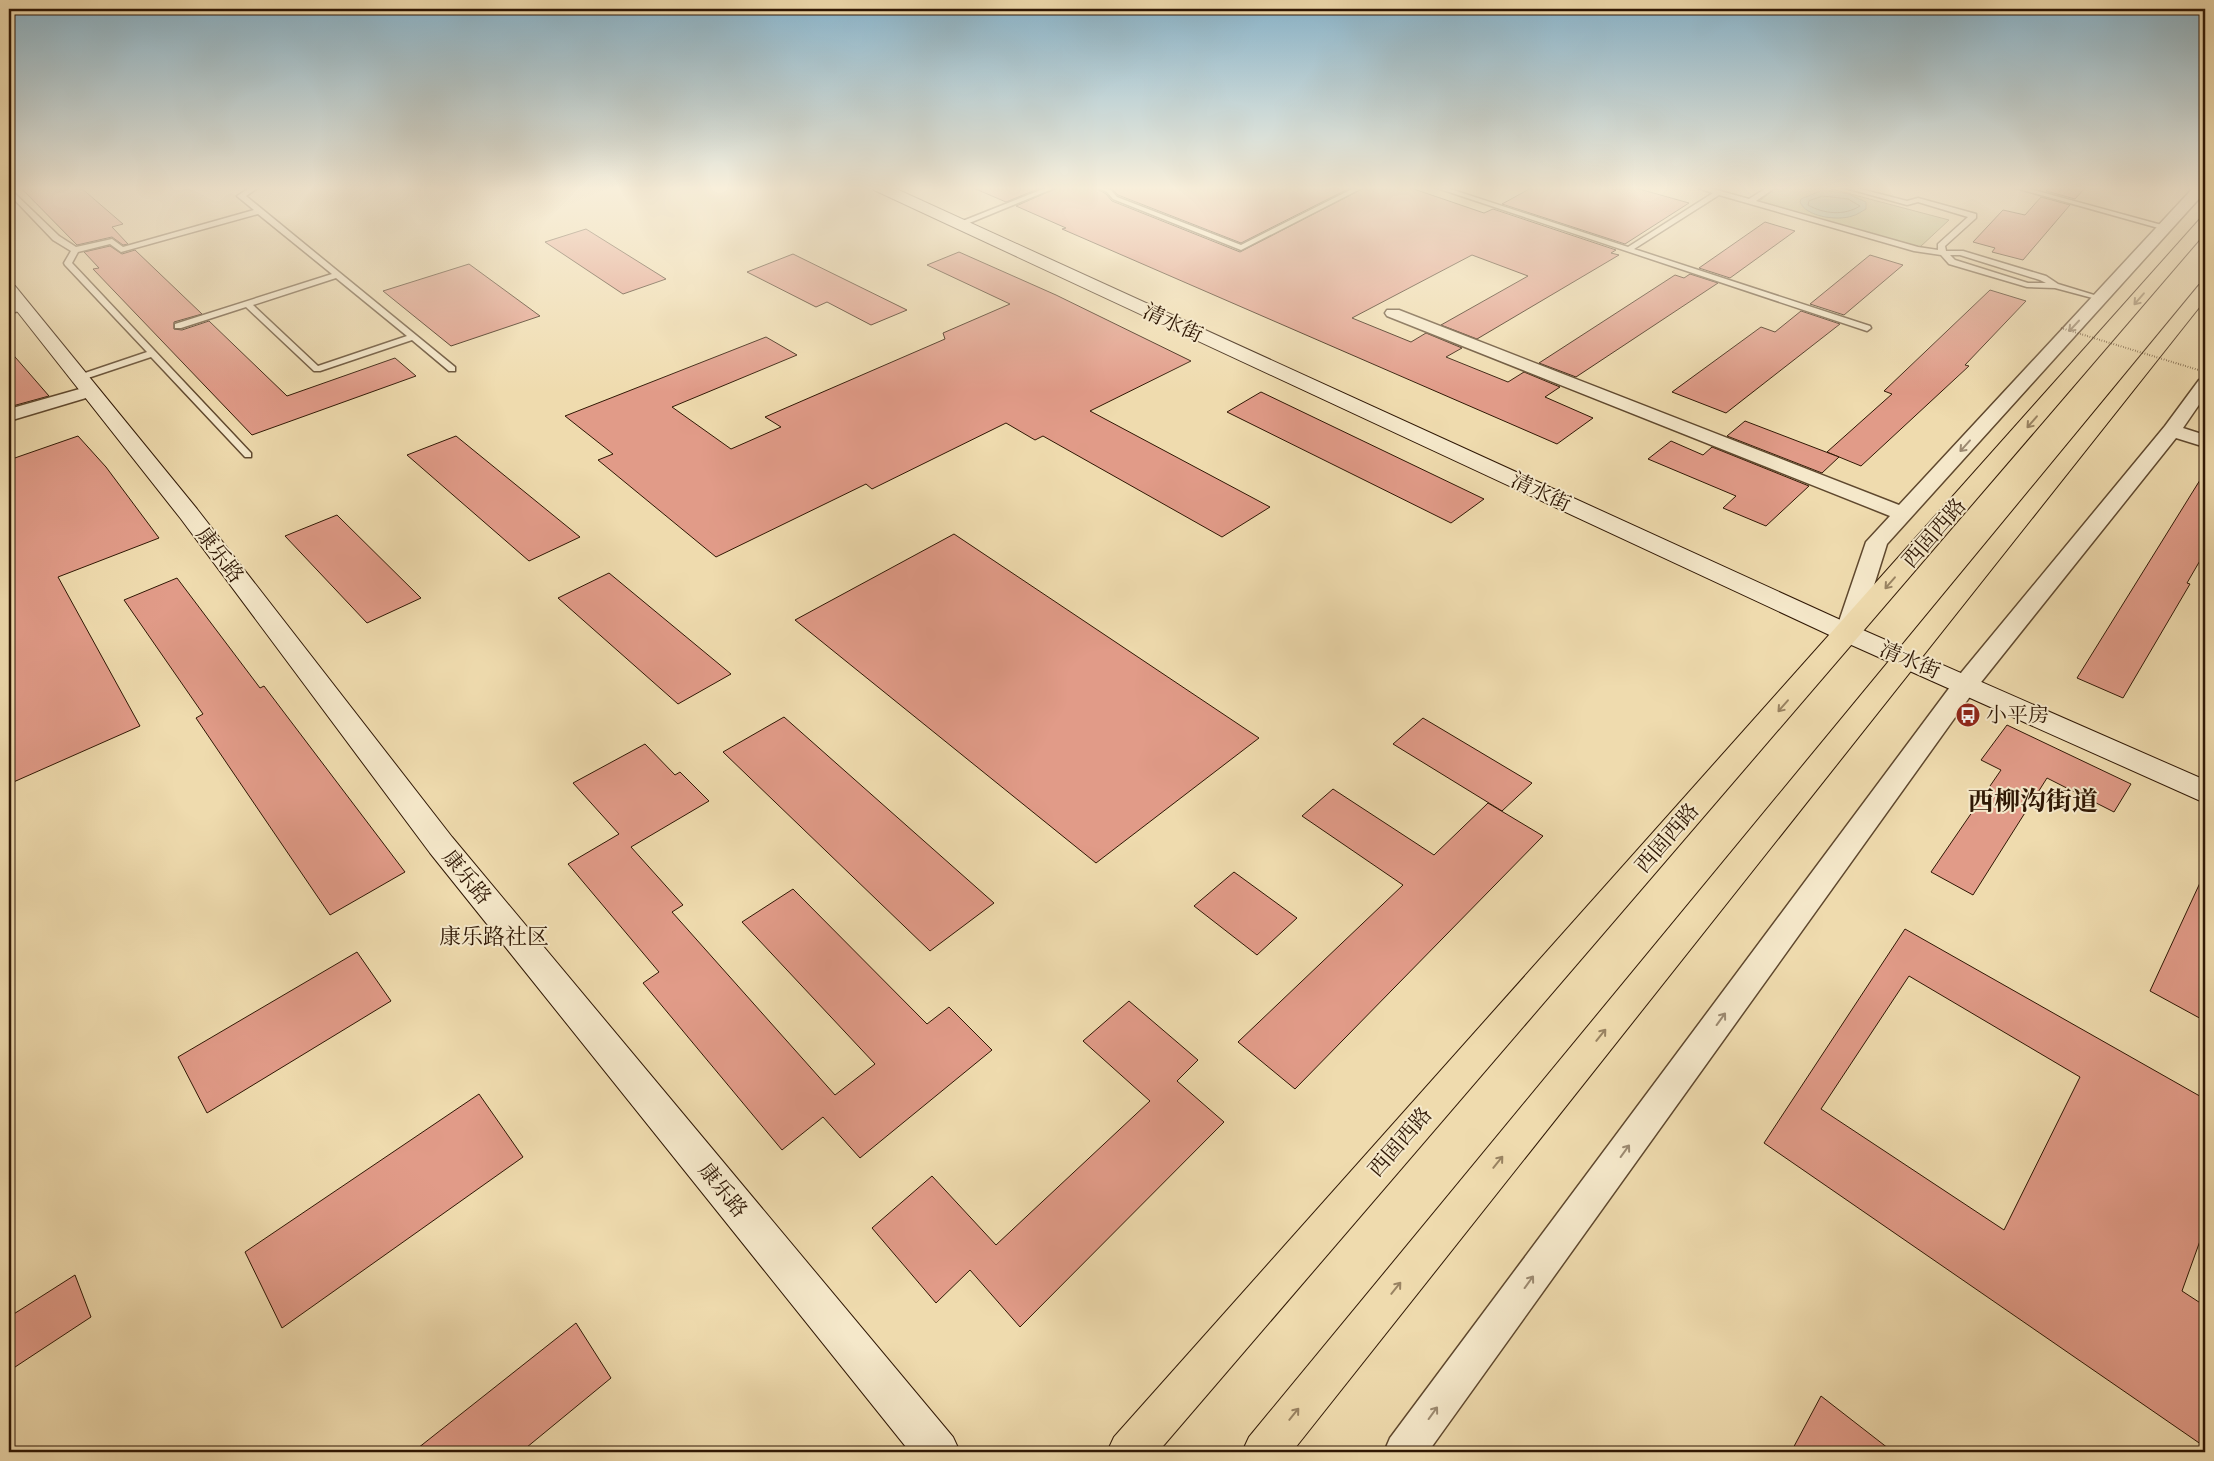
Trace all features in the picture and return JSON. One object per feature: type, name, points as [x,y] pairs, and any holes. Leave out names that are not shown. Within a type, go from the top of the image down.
[{"type":"main road","name":"清水街","points":[[1027,255],[1847,633],[2205,792]]},
{"type":"main road","name":"西固西路","points":[[1129,1452],[2177,255]]},
{"type":"main road","points":[[1264,1452],[2205,289]]},
{"type":"main road","name":"康乐路","points":[[13,303],[85,384],[189,514],[441,845],[938,1452]]},
{"type":"street","points":[[1847,633],[1877,542],[2139,255]]},
{"type":"street","points":[[1393,314],[1903,514]]},
{"type":"street","points":[[9,415],[85,384]]},
{"type":"street","points":[[1404,1452],[1966,685],[2172,430],[2205,384]]},
{"type":"street","points":[[2172,430],[2205,441]]},
{"type":"lane","points":[[73,255],[68,263],[248,454]]},
{"type":"lane","points":[[313,255],[452,369]]},
{"type":"lane","points":[[1644,255],[1867,328]]},
{"type":"lane","points":[[1945,255],[1952,262],[2027,285],[2055,286],[2100,298]]},
{"type":"lane","points":[[178,326],[338,275]]},
{"type":"lane","points":[[247,304],[318,369],[413,337]]},
{"type":"lane","points":[[85,384],[153,354]]},
{"type":"path","points":[[2061,328],[2205,372]]},
{"type":"building","points":[[87,255],[140,255],[202,314],[174,322],[174,329],[182,330],[209,321],[287,396],[395,358],[416,376],[252,435],[93,269],[99,268]]},
{"type":"building","points":[[565,255],[628,255],[666,279],[623,294]]},
{"type":"building","points":[[790,255],[795,255],[907,310],[871,325],[827,302],[816,307],[747,272]]},
{"type":"building","points":[[951,255],[966,255],[1056,295],[1191,361],[1090,411],[1270,507],[1222,537],[1043,436],[1035,440],[1006,423],[872,489],[866,484],[716,557],[598,460],[613,454],[565,416],[766,337],[797,355],[672,407],[731,449],[781,427],[765,417],[945,339],[943,333],[1010,304],[927,265]]},
{"type":"building","points":[[1122,255],[1472,255],[1352,318],[1411,342],[1426,333],[1462,348],[1446,357],[1508,382],[1524,372],[1560,387],[1545,397],[1593,418],[1557,444]]},
{"type":"building","points":[[1472,255],[1619,255],[1477,339],[1441,325],[1528,276]]},
{"type":"building","points":[[1717,255],[1762,255],[1730,278],[1699,268]]},
{"type":"building","points":[[1870,255],[1903,265],[1844,315],[1810,304]]},
{"type":"building","points":[[2004,255],[2027,255],[2023,260]]},
{"type":"building","points":[[469,264],[540,316],[451,346],[383,291]]},
{"type":"building","points":[[1690,274],[1718,283],[1576,377],[1539,363],[1675,275],[1684,278]]},
{"type":"building","points":[[1990,290],[2026,301],[1965,365],[1969,366],[1861,466],[1827,452],[1892,394],[1884,391]]},
{"type":"building","points":[[1801,311],[1840,324],[1726,413],[1672,392],[1761,327],[1775,332]]},
{"type":"building","points":[[9,350],[49,396],[9,407]]},
{"type":"building","points":[[1261,392],[1484,499],[1451,523],[1227,412]]},
{"type":"building","points":[[1745,421],[1839,457],[1822,473],[1727,436]]},
{"type":"building","points":[[78,436],[106,467],[159,538],[58,577],[140,726],[9,784],[9,460]]},
{"type":"building","points":[[456,436],[580,537],[529,561],[407,455]]},
{"type":"building","points":[[1671,441],[1703,455],[1712,447],[1809,486],[1766,526],[1723,508],[1736,496],[1648,459]]},
{"type":"building","points":[[2205,472],[2205,552],[2187,583],[2190,584],[2123,698],[2077,678]]},
{"type":"building","points":[[337,515],[421,598],[367,623],[285,536]]},
{"type":"building","points":[[954,534],[1259,738],[1096,863],[795,620]]},
{"type":"building","points":[[609,573],[731,674],[678,704],[558,598]]},
{"type":"building","points":[[177,578],[260,688],[264,686],[405,872],[330,915],[196,718],[203,714],[124,600]]},
{"type":"building","points":[[784,717],[994,903],[930,951],[723,752]]},
{"type":"building","points":[[1423,718],[1532,783],[1502,811],[1393,744]]},
{"type":"building","points":[[2007,725],[2131,784],[2114,812],[2047,778],[1973,895],[1931,872],[2001,770],[1981,760]]},
{"type":"building","points":[[645,744],[675,775],[680,772],[709,801],[631,847],[683,905],[672,912],[835,1095],[875,1064],[742,922],[793,889],[927,1024],[949,1007],[992,1050],[860,1158],[823,1117],[782,1150],[643,983],[659,972],[568,864],[619,834],[573,783]]},
{"type":"building","points":[[1333,789],[1434,855],[1488,803],[1543,836],[1295,1089],[1238,1042],[1403,885],[1302,816]]},
{"type":"building","points":[[1234,872],[1297,918],[1257,955],[1194,906]]},
{"type":"building","points":[[2205,872],[2205,1021],[2150,991]]},
{"type":"building","points":[[1905,929],[2205,1099],[2205,1227],[2182,1291],[2205,1306],[2205,1447],[1764,1143]],"holes":[[[1909,976],[2080,1077],[2004,1230],[1821,1109]]]},
{"type":"building","points":[[357,952],[391,1001],[207,1113],[178,1057]]},
{"type":"building","points":[[1129,1001],[1198,1060],[1177,1081],[1224,1122],[1020,1327],[970,1270],[936,1303],[872,1228],[932,1176],[996,1245],[1150,1101],[1083,1041]]},
{"type":"building","points":[[479,1094],[523,1157],[282,1328],[245,1252]]},
{"type":"building","points":[[75,1275],[91,1317],[9,1371],[9,1317]]},
{"type":"building","points":[[576,1323],[611,1378],[521,1452],[413,1452]]},
{"type":"building","points":[[1821,1396],[1893,1452],[1791,1452]]},
{"type":"place","name":"小平房","points":[[1968,715]]},
{"type":"district","name":"西柳沟街道","points":[[2033,801]]},
{"type":"district","name":"康乐路社区","points":[[494,936]]}]
